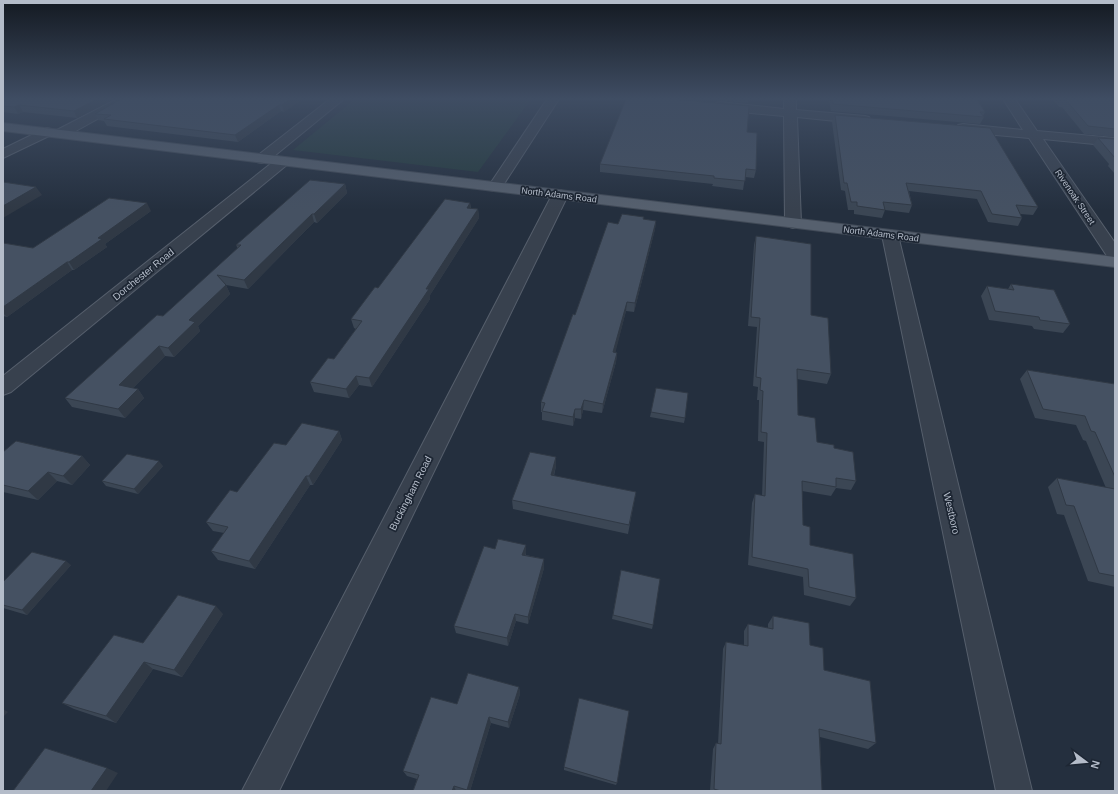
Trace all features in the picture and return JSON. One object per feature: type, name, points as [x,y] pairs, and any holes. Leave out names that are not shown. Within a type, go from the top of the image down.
[{"type":"main road","name":"North Adams Road","points":[[77,136],[1115,262]]},
{"type":"street","points":[[3,154],[38,136]]},
{"type":"street","points":[[262,159],[291,136]]},
{"type":"street","points":[[495,187],[529,136]]},
{"type":"street","points":[[791,136],[793,223]]},
{"type":"street","name":"Rivenoak Street","points":[[1034,136],[1115,255]]},
{"type":"street","points":[[1045,136],[1115,142]]},
{"type":"street","name":"Dorchester Road","points":[[3,387],[283,161]]},
{"type":"street","name":"Buckingham Road","points":[[260,791],[560,195]]},
{"type":"street","name":"Westboro","points":[[890,235],[1014,791]]},
{"type":"green space","points":[[310,136],[504,136],[478,172],[293,150]]},
{"type":"building","points":[[611,136],[757,136],[756,170],[746,169],[745,181],[714,178],[714,176],[600,164]]},
{"type":"building","points":[[838,136],[995,136],[1038,207],[1016,205],[1022,218],[992,214],[981,191],[906,183],[912,205],[883,202],[885,210],[857,206],[857,202],[851,202],[847,183],[844,183]]},
{"type":"building","points":[[1098,138],[1115,139],[1115,158]]},
{"type":"building","points":[[310,180],[345,184],[244,280],[217,275],[226,285],[189,320],[195,322],[168,348],[159,346],[119,385],[138,389],[118,409],[65,398],[157,315],[163,316],[241,245],[236,245]]},
{"type":"building","points":[[3,182],[36,187],[3,206]]},
{"type":"building","points":[[109,198],[147,203],[98,238],[102,239],[3,307],[3,243],[33,248]]},
{"type":"building","points":[[445,199],[470,203],[467,208],[478,209],[426,289],[429,289],[369,378],[356,376],[346,389],[310,382],[328,358],[334,359],[362,321],[351,319],[375,287],[378,288]]},
{"type":"building","points":[[622,214],[644,217],[643,219],[656,221],[635,303],[627,302],[613,352],[617,353],[603,404],[584,400],[581,409],[575,409],[573,417],[542,411],[545,403],[541,402],[573,314],[575,315],[608,222],[618,224]]},
{"type":"building","points":[[756,236],[811,244],[811,315],[828,318],[831,374],[797,369],[798,415],[815,418],[817,442],[834,445],[834,448],[853,452],[856,481],[836,478],[836,487],[802,481],[803,525],[810,527],[810,545],[853,554],[856,598],[809,587],[808,569],[752,557],[755,494],[765,496],[767,433],[761,432],[763,391],[760,390],[761,378],[756,377],[760,318],[751,317]]},
{"type":"building","points":[[1011,284],[1054,290],[1070,324],[1040,320],[1039,317],[995,311],[987,286],[1014,290]]},
{"type":"building","points":[[1027,370],[1115,384],[1115,477],[1095,432],[1091,431],[1085,416],[1043,409]]},
{"type":"building","points":[[656,388],[688,393],[685,418],[651,412]]},
{"type":"building","points":[[302,423],[339,431],[309,476],[306,476],[249,561],[211,551],[228,527],[206,522],[230,490],[237,492],[274,443],[286,445]]},
{"type":"building","points":[[16,441],[82,456],[63,476],[48,472],[28,491],[3,485],[3,452]]},
{"type":"building","points":[[530,452],[556,457],[551,475],[636,492],[629,525],[512,500]]},
{"type":"building","points":[[127,454],[159,461],[134,489],[102,481]]},
{"type":"building","points":[[1057,478],[1115,489],[1115,576],[1099,573],[1074,506],[1066,505]]},
{"type":"building","points":[[498,539],[526,545],[522,555],[544,559],[528,617],[515,614],[507,638],[454,626],[484,546],[495,549]]},
{"type":"building","points":[[32,552],[66,561],[22,610],[3,605],[3,582]]},
{"type":"building","points":[[621,570],[660,579],[653,625],[613,615]]},
{"type":"building","points":[[178,595],[216,606],[174,670],[144,662],[106,716],[62,703],[114,635],[143,643]]},
{"type":"building","points":[[773,616],[809,623],[810,645],[823,648],[824,670],[870,681],[876,743],[819,729],[822,791],[721,791],[714,789],[716,743],[721,744],[726,642],[748,646],[748,624],[773,629]]},
{"type":"building","points":[[468,673],[519,687],[508,722],[489,717],[467,790],[454,786],[452,791],[413,791],[419,775],[403,771],[431,697],[457,704]]},
{"type":"building","points":[[579,698],[629,711],[617,783],[564,767]]},
{"type":"building","points":[[45,748],[107,768],[91,791],[13,791]]}]
